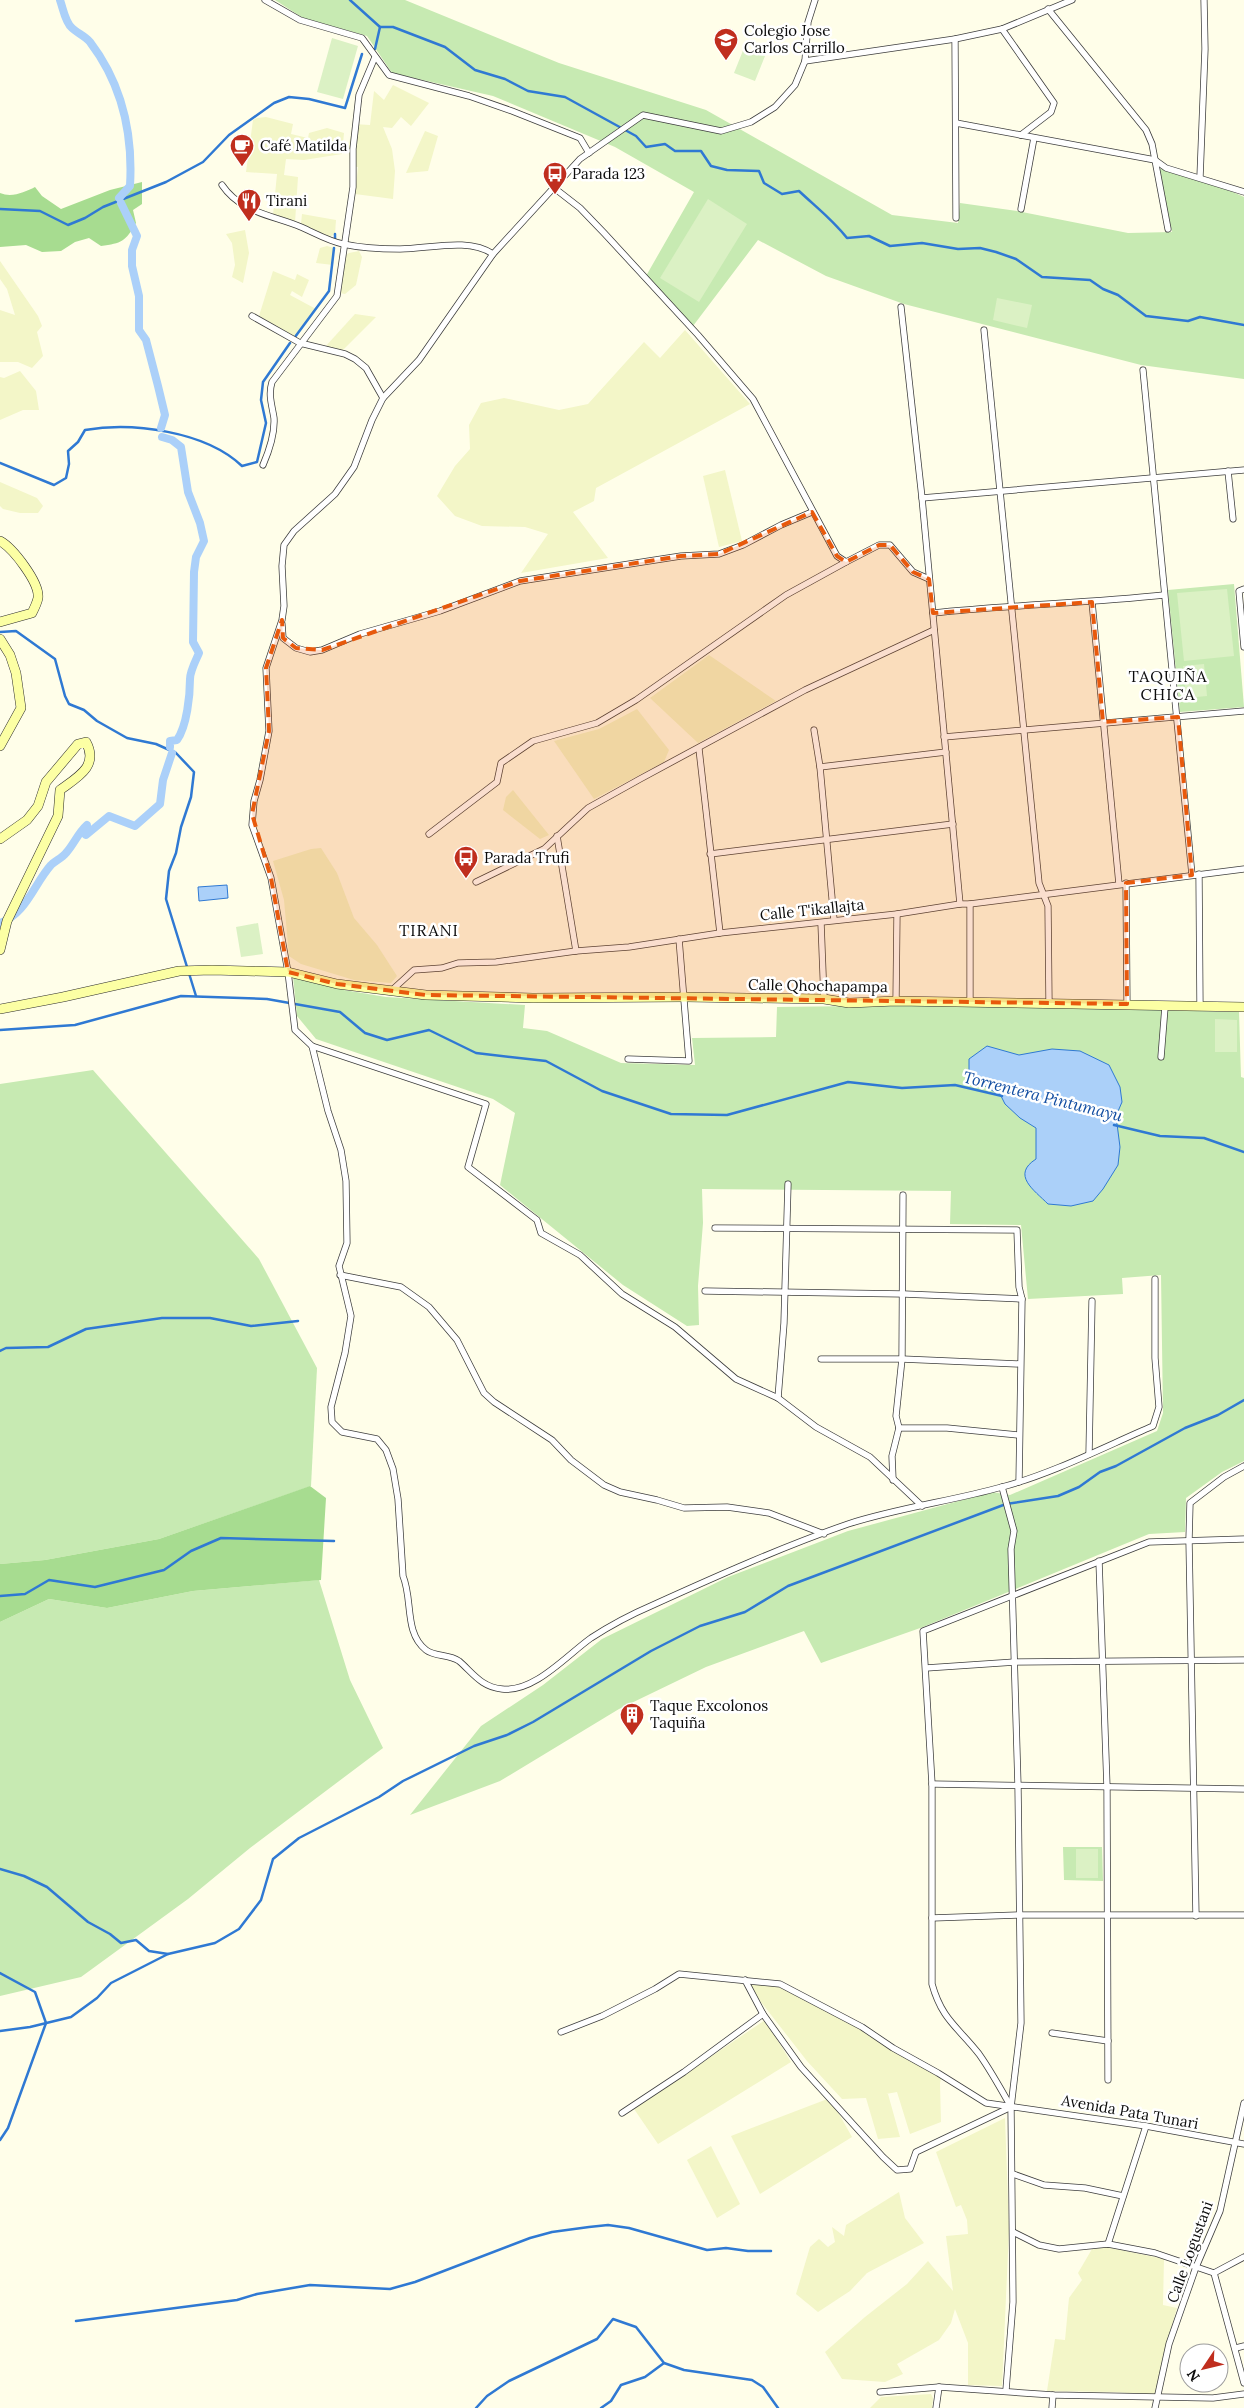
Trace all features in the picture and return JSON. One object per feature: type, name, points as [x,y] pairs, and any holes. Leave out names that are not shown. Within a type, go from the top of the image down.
[{"type":"street","points":[[265,0],[300,20],[362,38],[374,57],[389,75],[469,96],[512,111],[580,138],[589,153]]},
{"type":"street","points":[[812,512],[781,525],[743,545],[719,554],[681,556],[520,581],[440,611],[360,634],[322,650],[310,652],[296,648],[283,638],[282,566],[284,545],[288,537],[335,494],[354,468],[372,420],[383,398],[419,360],[493,254],[580,158],[606,142],[633,120],[643,115],[721,131],[751,122],[775,107],[795,85],[805,61],[808,22],[815,0]]},
{"type":"street","points":[[805,61],[955,39],[1002,29],[1072,0]]},
{"type":"street","points":[[1200,177],[1205,49],[1204,0]]},
{"type":"street","points":[[1048,9],[1146,130],[1155,160],[1168,229]]},
{"type":"street","points":[[1002,29],[1054,103],[1050,112],[1021,135]]},
{"type":"street","points":[[955,39],[956,218]]},
{"type":"street","points":[[263,465],[268,452],[274,420],[270,398],[272,382],[337,296],[343,244],[353,187],[353,150],[359,96],[374,57]]},
{"type":"street","points":[[956,123],[1155,160],[1166,168],[1244,192]]},
{"type":"street","points":[[1022,208],[1034,138]]},
{"type":"street","points":[[222,186],[240,204],[257,213],[300,227],[327,240],[343,244],[400,249],[468,246],[484,248],[493,254]]},
{"type":"street","points":[[553,187],[580,208],[605,234],[753,399],[837,556],[846,562]]},
{"type":"street","points":[[901,307],[922,498],[960,904]]},
{"type":"street","points":[[252,316],[300,343],[345,354],[355,359],[366,368],[383,398]]},
{"type":"street","points":[[984,330],[1022,729],[1039,884],[1048,906],[1049,1002]]},
{"type":"street","points":[[1143,370],[1192,875]]},
{"type":"street","points":[[922,498],[1244,470]]},
{"type":"street","points":[[1228,471],[1233,519]]},
{"type":"street","points":[[0,541],[6,544],[32,577],[38,598],[32,613],[0,622]]},
{"type":"street","points":[[429,834],[497,782],[501,763],[533,742],[597,723],[636,700],[786,594],[880,544],[890,545],[913,572],[930,579]]},
{"type":"street","points":[[1244,589],[1239,591],[1239,605],[1244,647]]},
{"type":"street","points":[[933,613],[1011,605],[1092,602],[1164,595]]},
{"type":"street","points":[[1092,602],[1119,884]]},
{"type":"street","points":[[282,620],[266,668],[270,719],[269,731],[252,820],[271,878],[288,972],[295,1030],[312,1046],[486,1104],[468,1166],[537,1220],[541,1234],[580,1255],[622,1294],[675,1327],[736,1379],[778,1398],[816,1427],[870,1456],[922,1506]]},
{"type":"street","points":[[476,882],[544,849],[588,808],[805,690],[934,630]]},
{"type":"street","points":[[0,639],[10,655],[16,673],[21,708],[0,746]]},
{"type":"street","points":[[944,737],[1244,711]]},
{"type":"street","points":[[814,730],[820,767],[834,920]]},
{"type":"street","points":[[0,839],[27,820],[38,806],[46,782],[78,744],[86,742],[92,752],[91,761],[80,776],[60,790],[58,816],[52,832],[7,921],[0,950]]},
{"type":"street","points":[[699,749],[720,933]]},
{"type":"street","points":[[820,767],[946,752]]},
{"type":"street","points":[[710,854],[952,824]]},
{"type":"street","points":[[557,836],[576,951]]},
{"type":"street","name":"Calle T'ikallajta","points":[[392,991],[414,970],[442,968],[470,962],[496,962],[576,951],[629,947],[720,933],[897,914],[960,904],[1244,869]]},
{"type":"street","points":[[1200,874],[1200,1007]]},
{"type":"street","points":[[1126,883],[1126,1004]]},
{"type":"street","points":[[970,904],[970,1002]]},
{"type":"street","points":[[896,1001],[897,914]]},
{"type":"street","points":[[821,923],[824,999]]},
{"type":"street","points":[[628,1059],[689,1061],[679,939]]},
{"type":"street","name":"Calle Qhochapampa","points":[[0,1009],[179,971],[288,972],[336,984],[426,995],[532,998],[685,997],[824,999],[849,1003],[896,1001],[1049,1002],[1165,1007],[1244,1007]]},
{"type":"street","points":[[1161,1057],[1165,1007]]},
{"type":"street","points":[[312,1046],[328,1111],[341,1150],[346,1181],[347,1243],[342,1255],[340,1275],[351,1316],[345,1353],[331,1407],[332,1422],[342,1432],[377,1439],[386,1450],[390,1460],[398,1500],[403,1576],[408,1587],[414,1634],[424,1649],[458,1661],[476,1679],[503,1690],[513,1689],[547,1675],[589,1640],[633,1614],[739,1566],[850,1524],[1002,1488],[1089,1454],[1153,1426],[1158,1413],[1155,1280]]},
{"type":"street","points":[[778,1398],[788,1184]]},
{"type":"street","points":[[893,1480],[892,1456],[899,1428],[896,1416],[902,1359],[904,1294],[903,1195]]},
{"type":"street","points":[[715,1228],[1017,1230],[1019,1287],[1022,1298],[1019,1482]]},
{"type":"street","points":[[340,1275],[401,1287],[429,1307],[457,1340],[484,1393],[494,1402],[552,1440],[571,1460],[604,1485],[620,1492],[684,1508],[727,1508],[769,1513],[824,1534]]},
{"type":"street","points":[[705,1291],[1022,1298]]},
{"type":"street","points":[[1089,1454],[1092,1301]]},
{"type":"street","points":[[821,1359],[902,1359],[1020,1364]]},
{"type":"street","points":[[899,1428],[947,1428],[1019,1435]]},
{"type":"street","points":[[1196,1916],[1189,1540],[1190,1503],[1224,1477],[1244,1466]]},
{"type":"street","points":[[1002,1488],[1014,1531],[1012,1549],[1016,1662],[1021,2023],[1012,2107],[1013,2302],[1006,2390]]},
{"type":"street","points":[[1012,2107],[983,2060],[952,2026],[935,1996],[932,1984],[932,1784],[923,1631],[1149,1542],[1244,1539]]},
{"type":"street","points":[[1099,1561],[1107,1787],[1108,2080]]},
{"type":"street","points":[[926,1668],[1016,1662],[1244,1660]]},
{"type":"street","points":[[932,1784],[1244,1789]]},
{"type":"street","points":[[932,1918],[1019,1915],[1244,1915]]},
{"type":"street","name":"Avenida Pata Tunari","points":[[561,2032],[602,2016],[655,1989],[679,1974],[780,1984],[862,2027],[893,2048],[938,2072],[986,2103],[1146,2126],[1244,2144]]},
{"type":"street","points":[[745,1980],[763,2014],[801,2067],[882,2157],[897,2170],[910,2169],[916,2152],[1012,2107]]},
{"type":"street","points":[[622,2113],[684,2072],[763,2014]]},
{"type":"street","points":[[1052,2033],[1108,2040]]},
{"type":"street","name":"Calle Logustani","points":[[1155,2408],[1170,2344],[1196,2268],[1220,2211],[1244,2103]]},
{"type":"street","points":[[1108,2244],[1146,2126]]},
{"type":"street","points":[[1013,2174],[1044,2185],[1085,2188],[1123,2196]]},
{"type":"street","points":[[1013,2232],[1039,2245],[1059,2249],[1108,2244],[1155,2253],[1214,2273],[1244,2257]]},
{"type":"street","points":[[1214,2273],[1244,2383]]},
{"type":"street","points":[[1236,2348],[1244,2346]]},
{"type":"street","points":[[936,2408],[939,2387]]},
{"type":"street","points":[[880,2392],[939,2387],[1006,2390],[1053,2395],[1213,2398],[1244,2394]]},
{"type":"street","points":[[1052,2408],[1053,2395]]},
{"type":"highlighted area","points":[[812,512],[837,556],[846,562],[879,545],[890,545],[913,572],[929,579],[933,613],[1092,602],[1103,722],[1178,717],[1192,875],[1126,883],[1127,1004],[426,995],[337,984],[288,972],[271,878],[252,814],[269,731],[266,668],[282,620],[283,638],[296,648],[322,650],[520,581],[681,556],[719,554]]},
{"type":"green space","points":[[275,0],[405,0],[559,63],[706,110],[892,215],[958,223],[960,203],[1017,211],[1128,233],[1172,232],[1159,168],[1224,188],[1244,197],[1244,379],[1141,365],[904,304],[826,276],[758,240],[693,326],[646,276],[694,192],[615,147],[493,96],[392,73],[367,36],[303,18]]},
{"type":"green space","points":[[332,38],[358,46],[343,99],[317,92]]},
{"type":"green space","points":[[744,48],[765,56],[755,81],[734,73]]},
{"type":"green space","points":[[393,85],[429,103],[411,126],[401,117],[392,128],[383,127],[392,149],[395,171],[393,199],[355,194],[358,167],[350,166],[349,144],[353,124],[370,125],[374,91],[384,100]]},
{"type":"green space","points":[[266,117],[293,124],[291,134],[308,138],[309,133],[327,128],[344,133],[342,154],[304,160],[286,159],[284,175],[298,177],[295,223],[273,215],[277,174],[246,172],[253,120]]},
{"type":"green space","points":[[425,131],[438,136],[428,171],[406,173]]},
{"type":"green space","points":[[142,182],[142,204],[133,210],[136,223],[126,238],[114,244],[101,246],[89,238],[75,242],[61,251],[42,252],[26,245],[0,247],[0,193],[14,195],[35,187],[42,196],[61,209],[110,190]]},
{"type":"green space","points":[[708,199],[747,224],[699,302],[660,278]]},
{"type":"green space","points":[[302,214],[336,220],[335,234],[330,237],[322,235],[301,224]]},
{"type":"green space","points":[[245,230],[249,253],[243,283],[232,277],[235,265],[232,243],[226,234]]},
{"type":"green space","points":[[327,246],[334,248],[333,265],[316,263],[320,248]]},
{"type":"green space","points":[[359,251],[362,257],[356,285],[345,294],[340,293],[345,256]]},
{"type":"green space","points":[[0,261],[38,316],[42,326],[37,332],[43,356],[32,368],[18,362],[0,362],[0,310],[15,315],[7,289],[0,279]]},
{"type":"green space","points":[[273,271],[295,280],[297,274],[309,280],[302,297],[292,291],[290,295],[316,309],[295,337],[259,316]]},
{"type":"green space","points":[[997,298],[1032,305],[1027,328],[993,320]]},
{"type":"green space","points":[[355,314],[376,317],[343,350],[325,347]]},
{"type":"green space","points":[[685,330],[750,404],[596,488],[594,501],[573,512],[608,558],[521,573],[548,534],[525,527],[482,526],[455,516],[437,496],[455,466],[470,449],[469,425],[481,403],[504,398],[559,410],[588,404],[644,342],[660,358]]},
{"type":"green space","points":[[20,371],[36,391],[39,410],[23,410],[0,420],[0,377],[4,378]]},
{"type":"green space","points":[[725,470],[742,541],[719,547],[703,476]]},
{"type":"green space","points":[[0,482],[37,498],[43,506],[38,513],[20,513],[3,509],[0,506]]},
{"type":"green space","points":[[1234,584],[1244,707],[1180,712],[1168,590]]},
{"type":"green space","points":[[1227,589],[1234,656],[1184,661],[1177,593]]},
{"type":"green space","points":[[709,655],[776,701],[698,743],[650,698]]},
{"type":"green space","points":[[1204,664],[1207,696],[1186,698],[1183,666]]},
{"type":"green space","points":[[637,709],[669,750],[664,762],[594,799],[554,741],[599,729]]},
{"type":"green space","points":[[513,790],[549,835],[540,839],[503,810],[506,797]]},
{"type":"green space","points":[[321,848],[337,873],[354,918],[377,945],[397,976],[391,983],[354,980],[301,964],[289,956],[284,900],[273,861],[311,849]]},
{"type":"green space","points":[[258,923],[263,954],[241,957],[236,927]]},
{"type":"green space","points":[[293,976],[344,990],[386,997],[525,1005],[523,1028],[547,1031],[621,1063],[695,1065],[692,1038],[776,1037],[777,1007],[938,1005],[1239,1012],[1241,1077],[1244,1078],[1244,1461],[1222,1472],[1186,1498],[1185,1532],[1149,1534],[923,1627],[821,1663],[804,1631],[706,1667],[619,1709],[500,1781],[410,1815],[481,1726],[543,1685],[602,1639],[728,1577],[848,1531],[992,1492],[1010,1495],[1157,1431],[1163,1413],[1161,1275],[1122,1278],[1123,1294],[1028,1299],[1021,1225],[950,1224],[951,1191],[702,1189],[703,1223],[698,1286],[699,1325],[687,1326],[623,1285],[500,1185],[515,1113],[493,1099],[316,1039],[297,1016]]},
{"type":"green space","points":[[1215,1019],[1237,1020],[1237,1052],[1215,1052]]},
{"type":"green space","points":[[93,1070],[259,1259],[317,1368],[311,1486],[159,1539],[45,1560],[0,1564],[0,1084]]},
{"type":"green space","points":[[310,1486],[326,1498],[321,1580],[193,1591],[107,1608],[49,1599],[0,1622],[0,1564],[45,1560],[159,1539]]},
{"type":"green space","points":[[319,1580],[350,1680],[383,1748],[250,1848],[188,1899],[81,1977],[0,1996],[0,1622],[49,1599],[107,1608],[193,1591]]},
{"type":"green space","points":[[1063,1847],[1102,1847],[1103,1881],[1064,1880]]},
{"type":"green space","points":[[1076,1849],[1098,1849],[1098,1878],[1076,1878]]},
{"type":"green space","points":[[743,1979],[774,1985],[821,2006],[942,2075],[940,2083],[941,2122],[910,2134],[897,2092],[886,2094],[888,2094],[900,2137],[878,2139],[866,2098],[842,2099],[807,2061]]},
{"type":"green space","points":[[765,2020],[791,2062],[658,2144],[634,2109]]},
{"type":"green space","points":[[830,2098],[852,2137],[760,2194],[731,2136]]},
{"type":"green space","points":[[1005,2118],[1009,2230],[1002,2386],[968,2385],[968,2343],[955,2309],[951,2323],[939,2340],[897,2364],[903,2374],[885,2382],[842,2379],[825,2352],[907,2284],[928,2261],[953,2291],[946,2236],[968,2234],[967,2220],[961,2205],[956,2207],[936,2152]]},
{"type":"green space","points":[[711,2146],[740,2204],[717,2218],[687,2160]]},
{"type":"green space","points":[[899,2192],[905,2218],[924,2243],[867,2273],[850,2291],[818,2312],[796,2294],[810,2247],[819,2239],[828,2247],[835,2242],[832,2227],[844,2236],[846,2225]]},
{"type":"green space","points":[[1106,2247],[1164,2259],[1163,2305],[1177,2308],[1163,2356],[1156,2395],[1047,2391],[1055,2339],[1065,2340],[1069,2298],[1082,2280],[1078,2273],[1092,2249]]},
{"type":"green space","points":[[931,2394],[933,2398],[932,2408],[870,2408],[881,2397]]},
{"type":"water","points":[[227,885],[228,898],[199,901],[198,887]]},
{"type":"water","points":[[987,1046],[1019,1055],[1052,1049],[1080,1051],[1109,1065],[1120,1087],[1122,1102],[1116,1116],[1120,1147],[1118,1165],[1093,1201],[1071,1206],[1048,1204],[1031,1188],[1025,1177],[1025,1171],[1036,1159],[1036,1128],[1020,1118],[1005,1104],[1001,1096],[969,1076],[969,1059]]},
{"type":"waterway","points":[[60,0],[66,19],[74,30],[90,42],[101,58],[118,93],[130,148],[130,186],[119,198]]},
{"type":"waterway","points":[[350,0],[380,27],[393,27],[445,47],[475,70],[505,79],[528,91],[565,97],[636,136],[646,147],[665,144],[675,151],[701,151],[711,166],[727,170],[759,171],[764,183],[782,194],[799,191],[830,219],[847,238],[869,236],[890,246],[922,243],[958,249],[980,248],[1016,259],[1042,277],[1090,280],[1103,289],[1118,295],[1146,316],[1188,321],[1200,317],[1244,325]]},
{"type":"waterway","points":[[375,49],[380,27]]},
{"type":"waterway","points":[[0,209],[40,211],[68,225],[85,218],[103,207],[166,182],[203,162],[229,135],[274,103],[289,97],[309,99],[345,108],[362,54]]},
{"type":"waterway","points":[[121,203],[137,236],[132,250],[132,266],[139,296],[139,330],[146,340],[165,415],[161,428]]},
{"type":"waterway","points":[[335,234],[335,239]]},
{"type":"waterway","points":[[295,337],[329,291],[334,248]]},
{"type":"waterway","points":[[0,463],[54,485],[66,478],[69,464],[68,451],[78,442],[85,430],[125,427],[168,432],[189,437],[209,444],[227,454],[242,466],[257,462],[266,423],[261,400],[263,382],[290,343]]},
{"type":"waterway","points":[[162,437],[172,440],[181,447],[188,492],[200,523],[204,541],[196,557],[194,572],[193,642],[199,653],[190,676],[186,719],[177,740],[170,741],[170,747]]},
{"type":"waterway","points":[[0,632],[16,631],[55,659],[69,704],[84,710],[97,721],[127,738],[156,744],[176,753],[194,772],[191,797],[181,827],[176,853],[169,871],[166,899],[196,996]]},
{"type":"waterway","points":[[0,923],[17,913],[51,865],[66,853],[87,825],[86,835],[109,816],[135,826],[160,804],[163,780],[172,753]]},
{"type":"waterway","name":"Torrentera Pintumayu","points":[[0,1030],[75,1025],[181,996],[267,999],[340,1012],[365,1033],[387,1040],[429,1030],[476,1053],[546,1061],[602,1091],[671,1114],[727,1115],[848,1082],[902,1088],[955,1085],[1002,1096]]},
{"type":"waterway","name":"Torrentera Pintumayu","points":[[1114,1125],[1160,1136],[1204,1138],[1244,1152]]},
{"type":"waterway","points":[[0,1351],[6,1348],[48,1347],[86,1329],[162,1318],[210,1318],[251,1326],[298,1321]]},
{"type":"waterway","points":[[0,2031],[30,2027],[71,2017],[97,1998],[111,1983],[168,1954],[215,1943],[239,1929],[261,1900],[273,1859],[299,1838],[379,1797],[403,1781],[474,1746],[507,1735],[533,1722],[651,1651],[700,1626],[745,1612],[788,1586],[1006,1504],[1058,1496],[1079,1487],[1100,1472],[1116,1466],[1185,1428],[1218,1415],[1244,1400]]},
{"type":"waterway","points":[[0,1596],[25,1594],[49,1580],[95,1587],[164,1570],[191,1551],[221,1538],[334,1541]]},
{"type":"waterway","points":[[0,1869],[24,1876],[47,1887],[88,1922],[110,1934],[121,1943],[136,1940],[149,1951],[168,1954]]},
{"type":"waterway","points":[[0,1973],[35,1992],[46,2023],[8,2128],[0,2140]]},
{"type":"waterway","points":[[76,2321],[237,2300],[257,2294],[310,2285],[390,2289],[415,2282],[530,2238],[552,2232],[608,2225],[629,2228],[707,2250],[726,2248],[748,2251],[771,2251]]},
{"type":"waterway","points":[[476,2408],[487,2396],[509,2381],[597,2339],[613,2319],[636,2327],[664,2363],[684,2370],[752,2380],[763,2387],[778,2408]]},
{"type":"waterway","points":[[601,2408],[611,2401],[621,2385],[645,2377],[664,2363]]},
{"type":"place","name":"Colegio Jose Carlos Carrillo","points":[[726,61]]},
{"type":"place","name":"Café Matilda","points":[[242,167]]},
{"type":"place","name":"Parada 123","points":[[555,195]]},
{"type":"place","name":"Tirani","points":[[249,222]]},
{"type":"place","name":"Parada Trufi","points":[[466,879]]},
{"type":"place","name":"Taque Excolonos Taquiña","points":[[632,1736]]},
{"type":"district","name":"TAQUIÑA CHICA","points":[[1168,685]]},
{"type":"district","name":"TIRANI","points":[[429,930]]}]
